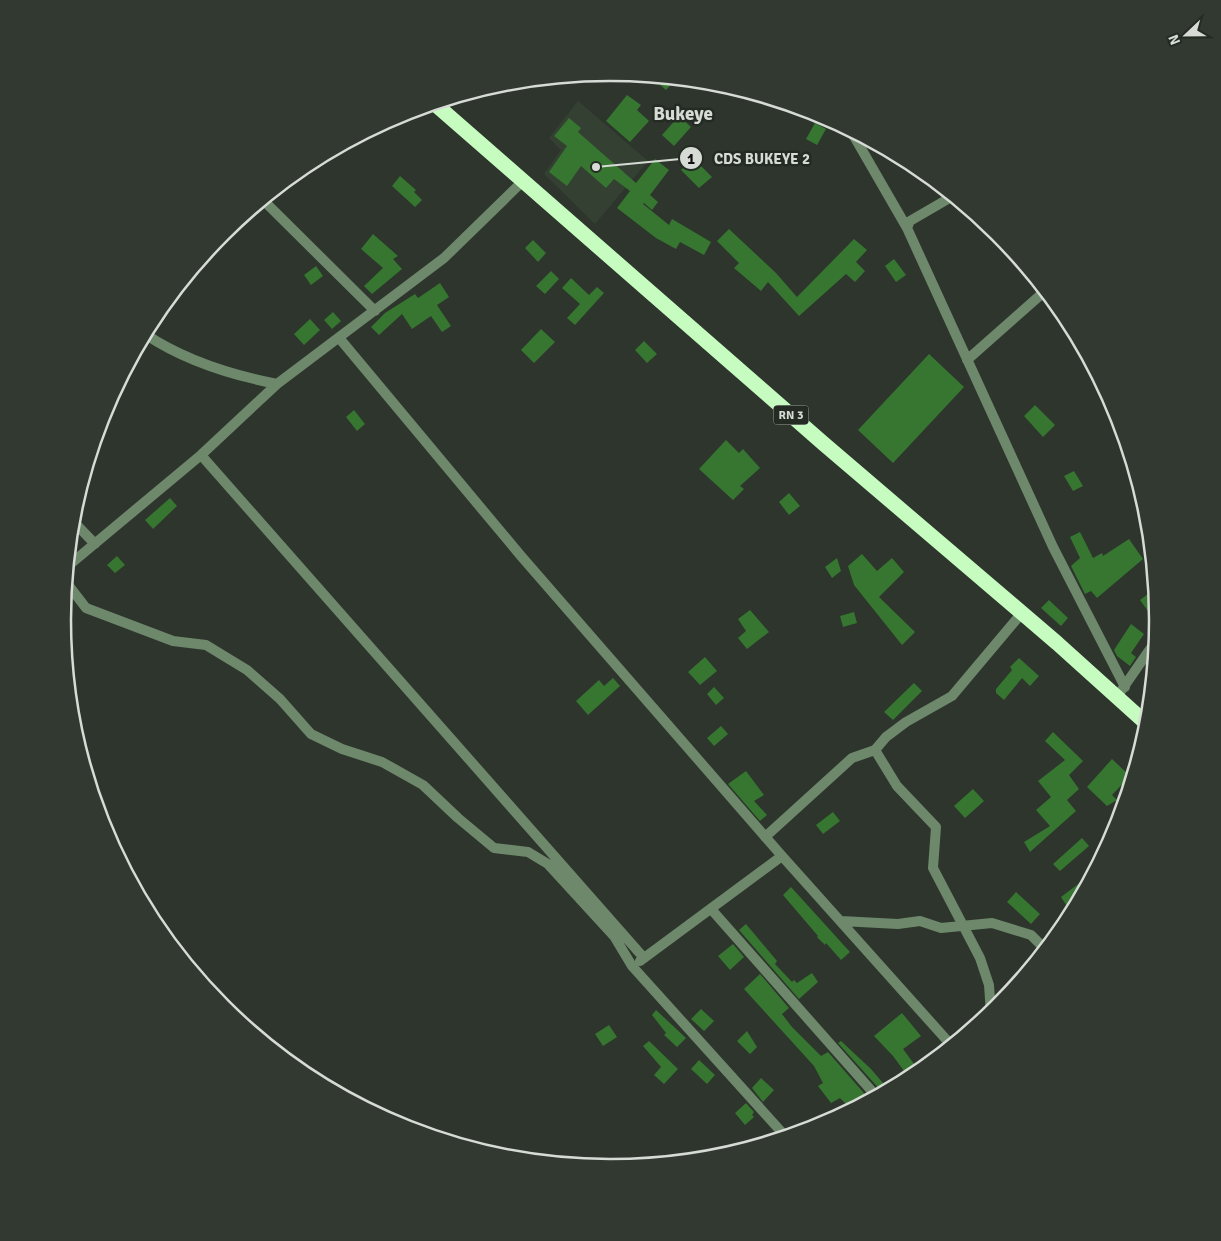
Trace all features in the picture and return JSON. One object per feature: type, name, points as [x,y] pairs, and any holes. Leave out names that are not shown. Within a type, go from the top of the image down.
[{"type":"highway","name":"RN 3","points":[[441,109],[1021,614],[1121,691],[1141,716]]},
{"type":"street","points":[[857,141],[907,228],[1121,691]]},
{"type":"street","points":[[75,560],[201,455],[278,384],[340,339],[444,258],[523,181]]},
{"type":"street","points":[[907,228],[910,221],[947,199]]},
{"type":"street","points":[[268,204],[375,311]]},
{"type":"street","points":[[967,360],[1040,295]]},
{"type":"street","points":[[151,338],[168,350],[220,372],[278,384]]},
{"type":"street","points":[[340,339],[521,556],[782,856],[948,1041]]},
{"type":"street","points":[[201,455],[644,958]]},
{"type":"street","points":[[80,528],[95,544]]},
{"type":"street","points":[[72,590],[86,608],[173,641],[206,645],[247,670],[280,699],[311,734],[342,749],[382,762],[423,785],[494,848],[528,852],[548,864],[614,936],[632,966],[781,1132]]},
{"type":"street","points":[[765,836],[852,758],[875,750],[886,737],[906,722],[952,696],[1021,614]]},
{"type":"street","points":[[1121,691],[1149,650]]},
{"type":"street","points":[[875,750],[897,786],[936,827],[933,868],[980,958],[989,985],[990,1004]]},
{"type":"street","points":[[632,966],[782,856]]},
{"type":"street","points":[[712,909],[872,1092]]},
{"type":"street","points":[[841,921],[898,924],[920,921],[941,928],[992,923],[1031,935],[1041,945]]},
{"type":"shaded area","points":[[578,101],[648,161],[595,224],[544,174],[561,150],[549,138]]},
{"type":"building","points":[[658,83],[671,85],[666,90]]},
{"type":"building","points":[[627,95],[641,105],[637,110],[649,121],[630,142],[606,121]]},
{"type":"building","points":[[679,116],[691,127],[674,146],[662,135]]},
{"type":"building","points":[[569,118],[581,128],[578,132],[636,183],[655,159],[669,170],[650,195],[658,202],[652,210],[643,204],[669,225],[672,219],[711,242],[704,255],[680,242],[676,249],[656,238],[617,208],[630,191],[614,179],[606,188],[581,166],[567,186],[549,172],[567,146],[554,136]]},
{"type":"building","points":[[815,123],[826,129],[817,145],[806,139]]},
{"type":"building","points":[[693,158],[712,177],[699,188],[681,170]]},
{"type":"building","points":[[400,176],[416,190],[414,192],[422,200],[415,207],[392,186]]},
{"type":"building","points":[[729,229],[776,273],[797,297],[854,239],[867,250],[856,262],[865,271],[855,282],[846,274],[799,316],[768,282],[761,291],[734,268],[739,263],[717,241]]},
{"type":"building","points":[[373,234],[398,256],[393,259],[402,269],[372,294],[364,286],[383,268],[361,249]]},
{"type":"building","points":[[533,240],[546,253],[538,262],[525,248]]},
{"type":"building","points":[[894,259],[906,275],[896,282],[885,266]]},
{"type":"building","points":[[316,266],[323,276],[311,285],[304,275]]},
{"type":"building","points":[[551,271],[559,279],[545,294],[536,286]]},
{"type":"building","points":[[571,278],[589,295],[597,287],[604,293],[575,325],[567,318],[580,304],[562,288]]},
{"type":"building","points":[[440,283],[449,297],[437,305],[451,326],[442,332],[431,316],[412,329],[402,314],[379,335],[371,327],[385,313],[415,294],[418,298]]},
{"type":"building","points":[[333,312],[341,321],[332,329],[324,320]]},
{"type":"building","points":[[310,319],[320,330],[304,345],[294,334]]},
{"type":"building","points":[[541,329],[555,342],[534,363],[521,350]]},
{"type":"building","points":[[644,341],[657,354],[647,363],[635,350]]},
{"type":"building","points":[[929,354],[964,387],[893,463],[858,430]]},
{"type":"building","points":[[1035,405],[1055,425],[1043,437],[1024,416]]},
{"type":"building","points":[[354,410],[365,424],[357,431],[346,417]]},
{"type":"building","points":[[726,440],[739,453],[743,449],[760,468],[740,486],[744,489],[733,500],[699,469]]},
{"type":"building","points":[[1074,471],[1083,486],[1073,491],[1064,476]]},
{"type":"building","points":[[789,493],[800,506],[789,515],[779,502]]},
{"type":"building","points":[[170,498],[177,506],[153,529],[145,520]]},
{"type":"building","points":[[1080,532],[1093,558],[1102,553],[1103,556],[1129,539],[1143,559],[1097,598],[1091,591],[1085,594],[1071,566],[1080,558],[1070,537]]},
{"type":"building","points":[[862,554],[877,571],[892,558],[904,572],[879,597],[915,632],[902,645],[854,585],[848,566]]},
{"type":"building","points":[[117,556],[125,565],[115,573],[107,565]]},
{"type":"building","points":[[837,558],[841,571],[832,578],[825,567]]},
{"type":"building","points":[[1148,594],[1149,596],[1150,614],[1140,600]]},
{"type":"building","points":[[1049,600],[1068,618],[1061,626],[1041,608]]},
{"type":"building","points":[[750,610],[769,632],[747,649],[738,638],[746,631],[738,619]]},
{"type":"building","points":[[854,612],[857,623],[843,627],[840,616]]},
{"type":"building","points":[[1131,624],[1144,634],[1131,653],[1136,657],[1130,666],[1117,656],[1114,650]]},
{"type":"building","points":[[705,657],[717,671],[700,685],[688,672]]},
{"type":"building","points":[[1019,658],[1039,676],[1030,686],[1022,678],[1004,700],[996,693],[996,689],[1012,670],[1010,667]]},
{"type":"building","points":[[613,678],[620,686],[588,715],[576,701],[599,680],[604,686]]},
{"type":"building","points":[[914,683],[922,691],[893,720],[884,712]]},
{"type":"building","points":[[714,687],[724,698],[716,705],[707,694]]},
{"type":"building","points":[[721,726],[728,734],[714,746],[707,738]]},
{"type":"building","points":[[1053,732],[1083,761],[1069,775],[1079,789],[1067,800],[1076,811],[1030,852],[1024,842],[1050,826],[1036,810],[1051,797],[1038,781],[1065,760],[1045,741]]},
{"type":"building","points":[[1112,759],[1127,773],[1125,782],[1112,795],[1117,800],[1107,806],[1087,787]]},
{"type":"building","points":[[746,771],[764,795],[754,801],[767,815],[760,821],[728,784]]},
{"type":"building","points":[[973,789],[984,801],[965,818],[954,806]]},
{"type":"building","points":[[833,812],[840,821],[823,834],[816,825]]},
{"type":"building","points":[[1082,838],[1089,846],[1060,871],[1053,864]]},
{"type":"building","points":[[1083,880],[1067,907],[1061,897]]},
{"type":"building","points":[[791,887],[850,952],[841,960],[826,943],[825,945],[817,937],[783,895]]},
{"type":"building","points":[[1016,892],[1040,914],[1031,924],[1007,902]]},
{"type":"building","points":[[746,924],[777,961],[775,964],[792,982],[794,980],[797,983],[812,973],[818,982],[799,999],[739,930]]},
{"type":"building","points":[[733,944],[744,957],[730,970],[718,956]]},
{"type":"building","points":[[760,974],[789,1008],[782,1014],[792,1027],[821,1056],[828,1052],[866,1095],[847,1105],[840,1098],[831,1103],[818,1086],[823,1083],[814,1066],[744,989]]},
{"type":"building","points":[[701,1009],[714,1021],[704,1031],[691,1019]]},
{"type":"building","points":[[656,1010],[686,1038],[677,1047],[664,1035],[666,1033],[652,1015]]},
{"type":"building","points":[[902,1013],[921,1036],[903,1049],[915,1065],[905,1072],[874,1036]]},
{"type":"building","points":[[609,1025],[617,1037],[603,1046],[595,1034]]},
{"type":"building","points":[[747,1031],[757,1047],[750,1054],[737,1041]]},
{"type":"building","points":[[649,1041],[678,1069],[664,1084],[654,1075],[661,1067],[643,1046]]},
{"type":"building","points":[[841,1041],[871,1069],[885,1085],[879,1089],[838,1043]]},
{"type":"building","points":[[699,1060],[715,1075],[707,1084],[691,1069]]},
{"type":"building","points":[[761,1078],[774,1090],[763,1102],[752,1088]]},
{"type":"building","points":[[746,1103],[754,1112],[752,1115],[754,1117],[745,1125],[735,1113]]},
{"type":"place","name":"CDS BUKEYE 2","points":[[596,167]]},
{"type":"district","name":"Bukeye","points":[[683,114]]}]
